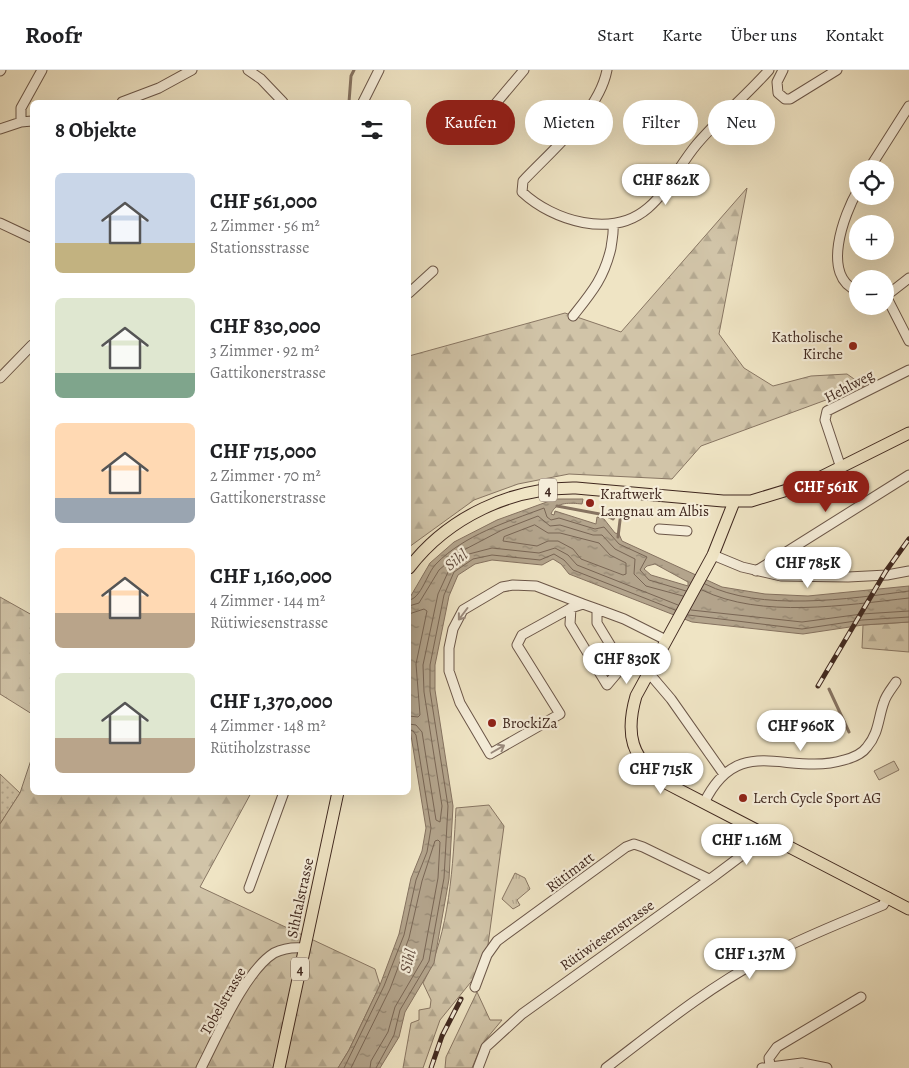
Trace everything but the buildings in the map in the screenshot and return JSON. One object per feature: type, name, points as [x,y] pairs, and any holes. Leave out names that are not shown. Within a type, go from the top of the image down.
[{"type":"main road","name":"4","points":[[411,566],[432,543],[462,520],[488,506],[531,493],[576,488],[734,502],[751,501],[784,493],[841,468],[909,434]]},
{"type":"main road","points":[[734,502],[713,555],[648,672],[633,705],[630,728],[631,741],[643,763],[653,774],[764,835],[909,909]]},
{"type":"main road","name":"Sihltalstrasse","points":[[279,1068],[337,795]]},
{"type":"street","points":[[21,122],[21,108],[42,70]]},
{"type":"street","points":[[127,100],[158,88],[192,70]]},
{"type":"street","points":[[248,70],[261,79],[281,100]]},
{"type":"street","points":[[364,100],[379,70]]},
{"type":"street","points":[[499,100],[524,70]]},
{"type":"street","points":[[606,70],[598,98],[523,181],[522,192],[533,202],[564,217],[587,222],[613,224],[640,214],[649,207],[697,145],[769,70]]},
{"type":"street","points":[[783,70],[777,82],[778,93],[790,99],[837,70]]},
{"type":"street","points":[[875,160],[909,106]]},
{"type":"street","points":[[0,129],[30,121]]},
{"type":"street","points":[[849,286],[845,284],[840,274],[838,255],[845,215],[850,205]]},
{"type":"street","points":[[0,223],[30,237]]},
{"type":"street","points":[[573,316],[600,282],[606,269],[614,232],[613,224]]},
{"type":"street","points":[[411,291],[433,271]]},
{"type":"street","points":[[894,290],[909,278]]},
{"type":"street","points":[[894,312],[909,342]]},
{"type":"street","points":[[0,378],[30,347]]},
{"type":"street","name":"Hehlweg","points":[[841,468],[825,420],[827,411],[909,370]]},
{"type":"street","points":[[756,571],[909,475]]},
{"type":"street","points":[[659,528],[687,531]]},
{"type":"street","points":[[713,555],[756,571],[781,576],[848,577],[887,575],[909,571]]},
{"type":"street","points":[[583,604],[571,608],[522,636],[517,645],[560,714],[490,754],[453,686],[449,671],[449,648],[454,629],[463,610],[502,587],[536,586],[624,619],[666,640]]},
{"type":"street","points":[[571,608],[570,624],[607,685],[623,666],[597,623],[596,609]]},
{"type":"street","points":[[648,672],[671,699],[723,773]]},
{"type":"street","points":[[704,803],[711,789],[723,773],[745,762],[765,760],[802,764],[835,763],[854,757],[867,748],[879,728],[884,701],[896,682]]},
{"type":"street","points":[[249,888],[283,795]]},
{"type":"street","name":"Rütiwiesenstrasse","points":[[478,1068],[486,1047],[522,1014],[709,879],[756,844],[764,835]]},
{"type":"street","name":"Rütimatt","points":[[475,987],[487,955],[497,941],[626,847],[634,844],[643,846],[709,879]]},
{"type":"street","points":[[606,1068],[714,988],[762,959],[816,932],[884,905],[888,897]]},
{"type":"street","name":"Tobelstrasse","points":[[201,1068],[234,1005],[257,969],[280,950],[304,948]]},
{"type":"street","points":[[827,1068],[802,1064],[766,1067],[777,1047],[861,997]]},
{"type":"green space","points":[[747,188],[719,334],[744,368],[773,386],[811,376],[847,374],[864,386],[701,446],[672,479],[569,474],[518,484],[474,500],[411,546],[411,355],[565,313],[621,332]]},
{"type":"green space","points":[[0,597],[30,614],[30,713],[0,694]]},
{"type":"green space","points":[[909,622],[909,652],[862,648],[863,625]]},
{"type":"green space","points":[[894,761],[899,770],[879,780],[874,771]]},
{"type":"green space","points":[[30,763],[30,795],[250,795],[200,887],[375,969],[380,985],[349,1050],[338,1068],[0,1068],[0,824],[20,793]]},
{"type":"green space","points":[[0,774],[20,793],[0,824]]},
{"type":"green space","points":[[489,805],[504,826],[487,952],[475,977],[440,1020],[423,1068],[403,1068],[411,1023],[419,1020],[419,1010],[430,1008],[431,1000],[423,983],[432,963],[445,920],[451,875],[456,808]]},
{"type":"green space","points":[[515,873],[525,878],[530,889],[517,900],[520,905],[513,909],[502,899]]},
{"type":"green space","points":[[477,992],[490,1020],[502,1020],[482,1044],[472,1068],[445,1068],[446,1057]]},
{"type":"water","name":"Sihl","points":[[555,499],[583,499],[582,504],[569,503],[560,505],[551,514],[554,515],[555,511],[596,524],[597,517],[604,519],[615,533],[619,534],[622,541],[722,587],[765,594],[808,596],[909,586],[909,622],[863,625],[803,634],[692,622],[569,574],[561,564],[553,559],[542,565],[492,560],[475,564],[458,575],[449,596],[435,665],[435,690],[453,806],[449,879],[434,963],[405,1012],[399,1037],[380,1068],[338,1068],[349,1050],[380,985],[399,934],[411,878],[422,851],[426,828],[411,735],[411,596],[430,563],[454,542],[497,520]],"holes":[[[655,564],[688,582],[688,586],[651,575],[644,569]]]},
{"type":"waterway","points":[[349,100],[351,76],[354,70]]},
{"type":"waterway","points":[[557,506],[605,515],[613,519],[615,516],[611,510],[621,512],[618,537]]},
{"type":"waterway","points":[[829,689],[849,732]]},
{"type":"railway","points":[[818,686],[886,571],[909,539]]},
{"type":"railway","points":[[431,1068],[442,1036],[461,999]]},
{"type":"place","name":"Katholische Kirche","points":[[853,346]]},
{"type":"place","name":"Kraftwerk Langnau am Albis","points":[[590,503]]},
{"type":"place","name":"BrockiZa","points":[[492,723]]},
{"type":"place","name":"Lerch Cycle Sport AG","points":[[743,798]]}]
